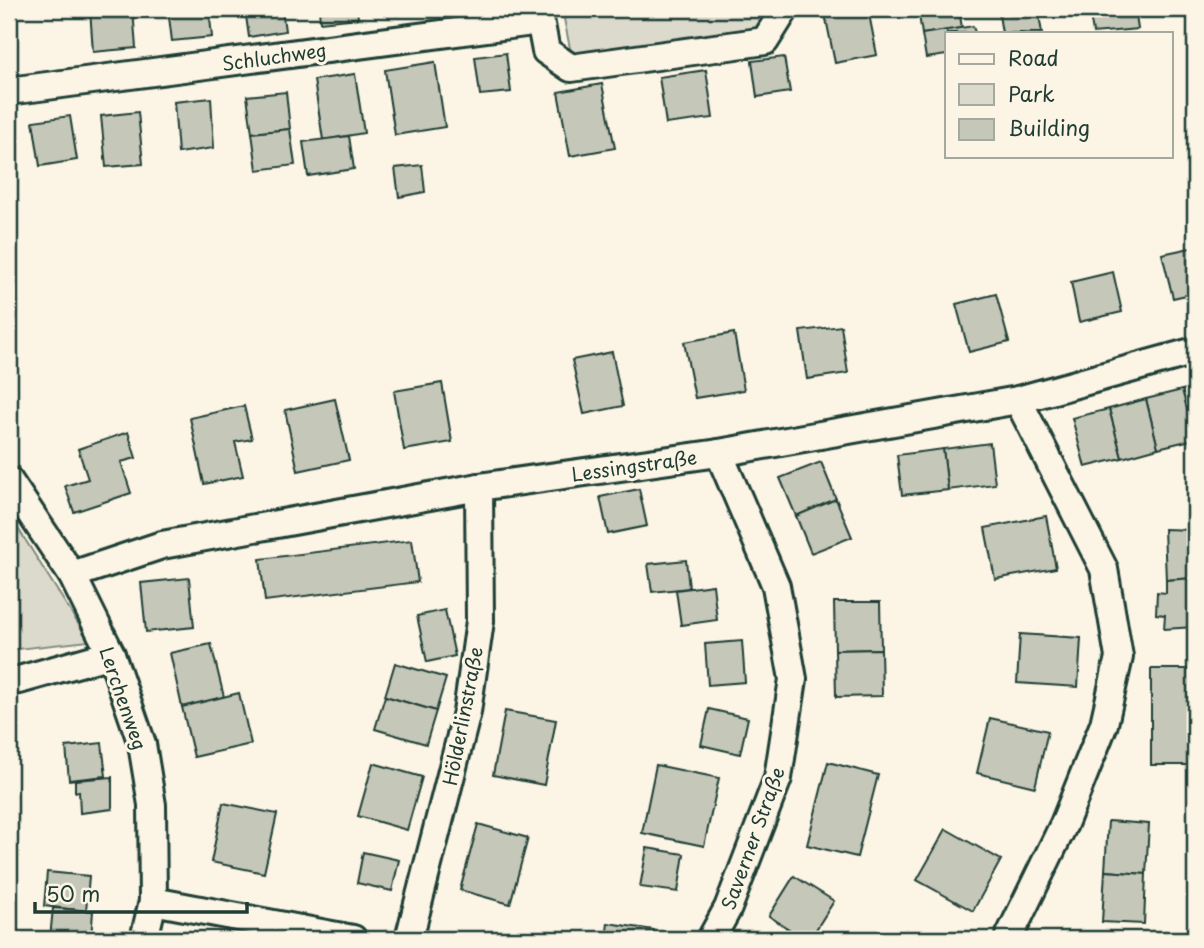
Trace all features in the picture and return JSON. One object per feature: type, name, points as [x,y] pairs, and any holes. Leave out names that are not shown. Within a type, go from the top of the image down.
[{"type":"street","name":"Schluchweg","points":[[9,91],[539,15],[546,51],[571,68],[765,41],[785,9]]},
{"type":"street","name":"Lessingstraße","points":[[72,575],[162,545],[479,487],[719,453],[1018,400],[1195,351]]},
{"type":"street","points":[[1008,939],[1064,824],[1104,724],[1119,657],[1104,569],[1018,400]]},
{"type":"street","name":"Saverner Straße","points":[[711,939],[728,908],[778,778],[793,679],[776,586],[719,453]]},
{"type":"street","name":"Lerchenweg","points":[[9,481],[72,575],[111,654],[142,744],[152,805],[153,901],[144,939]]},
{"type":"street","name":"Hölderlinstraße","points":[[409,939],[467,712],[480,621],[479,487]]},
{"type":"street","points":[[9,680],[19,680],[111,654]]},
{"type":"street","points":[[153,901],[353,939]]},
{"type":"green space","points":[[562,9],[771,9],[755,33],[572,58]]},
{"type":"green space","points":[[9,514],[89,641],[9,650]]},
{"type":"building","points":[[90,9],[133,9],[136,48],[93,52]]},
{"type":"building","points":[[168,9],[209,9],[212,37],[172,41]]},
{"type":"building","points":[[245,9],[282,9],[285,31],[249,37]]},
{"type":"building","points":[[319,9],[357,9],[358,18],[320,22]]},
{"type":"building","points":[[395,9],[429,9],[396,15]]},
{"type":"building","points":[[824,9],[868,9],[877,55],[835,63]]},
{"type":"building","points":[[918,9],[959,9],[962,28],[922,34]]},
{"type":"building","points":[[998,9],[1038,9],[1042,32],[1002,32]]},
{"type":"building","points":[[1089,9],[1135,9],[1138,29],[1093,32]]},
{"type":"building","points":[[973,26],[975,32],[945,32],[945,55],[926,58],[922,34]]},
{"type":"building","points":[[506,53],[511,92],[480,95],[475,57]]},
{"type":"building","points":[[784,57],[790,92],[757,97],[752,61]]},
{"type":"building","points":[[435,62],[445,127],[395,135],[385,70]]},
{"type":"building","points":[[706,70],[713,118],[666,124],[659,77]]},
{"type":"building","points":[[355,74],[364,133],[323,140],[314,80]]},
{"type":"building","points":[[602,84],[615,148],[570,156],[558,92]]},
{"type":"building","points":[[286,92],[290,129],[252,133],[247,96]]},
{"type":"building","points":[[211,98],[214,148],[178,153],[174,102]]},
{"type":"building","points":[[138,112],[143,164],[106,167],[101,116]]},
{"type":"building","points":[[70,116],[77,160],[40,166],[33,121]]},
{"type":"building","points":[[290,129],[295,165],[257,170],[252,133]]},
{"type":"building","points":[[349,136],[354,169],[308,176],[303,142]]},
{"type":"building","points":[[422,165],[425,192],[399,197],[395,168]]},
{"type":"building","points":[[1195,247],[1195,293],[1173,298],[1162,254]]},
{"type":"building","points":[[1113,272],[1122,312],[1079,322],[1071,282]]},
{"type":"building","points":[[996,294],[1009,342],[969,352],[956,304]]},
{"type":"building","points":[[841,326],[848,373],[807,379],[800,331]]},
{"type":"building","points":[[734,333],[744,390],[695,398],[684,342]]},
{"type":"building","points":[[612,352],[623,406],[584,414],[572,360]]},
{"type":"building","points":[[442,383],[452,442],[404,450],[394,391]]},
{"type":"building","points":[[1195,387],[1195,439],[1182,390]]},
{"type":"building","points":[[1182,390],[1195,439],[1158,448],[1146,399]]},
{"type":"building","points":[[335,399],[349,460],[298,471],[285,410]]},
{"type":"building","points":[[1146,399],[1158,448],[1122,458],[1109,409]]},
{"type":"building","points":[[244,406],[252,439],[235,442],[243,476],[204,484],[190,418]]},
{"type":"building","points":[[1109,409],[1122,458],[1085,467],[1072,418]]},
{"type":"building","points":[[128,432],[136,458],[121,462],[131,493],[74,512],[65,486],[88,479],[78,449]]},
{"type":"building","points":[[990,443],[995,484],[948,490],[943,449]]},
{"type":"building","points":[[943,449],[948,490],[902,495],[897,455]]},
{"type":"building","points":[[821,462],[836,499],[796,516],[780,478]]},
{"type":"building","points":[[639,489],[647,526],[608,534],[600,497]]},
{"type":"building","points":[[836,499],[852,537],[811,553],[796,516]]},
{"type":"building","points":[[1046,516],[1056,568],[995,579],[985,528]]},
{"type":"building","points":[[1164,529],[1195,530],[1195,578],[1166,580]]},
{"type":"building","points":[[412,540],[418,582],[265,601],[260,559]]},
{"type":"building","points":[[686,560],[689,588],[652,592],[648,564]]},
{"type":"building","points":[[189,578],[194,627],[146,632],[141,583]]},
{"type":"building","points":[[1195,578],[1195,627],[1164,629],[1165,615],[1156,614],[1157,592],[1166,593],[1166,580]]},
{"type":"building","points":[[713,585],[717,620],[681,625],[676,590]]},
{"type":"building","points":[[834,602],[880,602],[881,649],[835,650]]},
{"type":"building","points":[[445,610],[455,656],[427,662],[417,616]]},
{"type":"building","points":[[1020,634],[1081,638],[1078,687],[1017,683]]},
{"type":"building","points":[[742,641],[745,682],[708,685],[705,644]]},
{"type":"building","points":[[211,644],[224,697],[182,707],[170,653]]},
{"type":"building","points":[[881,649],[882,696],[836,697],[835,650]]},
{"type":"building","points":[[395,663],[446,678],[436,711],[385,696]]},
{"type":"building","points":[[1151,669],[1195,669],[1194,765],[1151,765]]},
{"type":"building","points":[[239,693],[251,744],[194,757],[182,707]]},
{"type":"building","points":[[385,696],[436,711],[426,744],[375,729]]},
{"type":"building","points":[[709,709],[748,718],[740,754],[701,745]]},
{"type":"building","points":[[505,711],[556,720],[544,785],[493,775]]},
{"type":"building","points":[[990,718],[1048,731],[1035,787],[977,773]]},
{"type":"building","points":[[102,743],[106,776],[69,780],[66,747]]},
{"type":"building","points":[[828,762],[878,775],[857,857],[807,845]]},
{"type":"building","points":[[373,763],[422,777],[407,830],[358,816]]},
{"type":"building","points":[[656,765],[719,778],[704,846],[642,833]]},
{"type":"building","points":[[112,777],[112,809],[80,813],[79,791],[75,792],[75,780]]},
{"type":"building","points":[[223,803],[277,814],[264,873],[211,862]]},
{"type":"building","points":[[1108,821],[1149,824],[1146,874],[1105,871]]},
{"type":"building","points":[[478,824],[528,838],[510,904],[460,890]]},
{"type":"building","points":[[946,829],[1001,860],[973,911],[917,880]]},
{"type":"building","points":[[647,848],[684,854],[678,892],[640,887]]},
{"type":"building","points":[[363,852],[399,860],[392,891],[357,883]]},
{"type":"building","points":[[1105,871],[1146,874],[1144,924],[1102,922]]},
{"type":"building","points":[[47,872],[89,876],[86,911],[44,906]]},
{"type":"building","points":[[794,876],[834,901],[810,939],[804,939],[769,916]]},
{"type":"building","points":[[53,908],[93,911],[91,939],[50,938]]},
{"type":"building","points":[[608,923],[654,930],[652,939],[606,939]]},
{"type":"building","points":[[787,928],[804,939],[780,939]]},
{"type":"building","points":[[907,930],[924,939],[902,939]]}]
